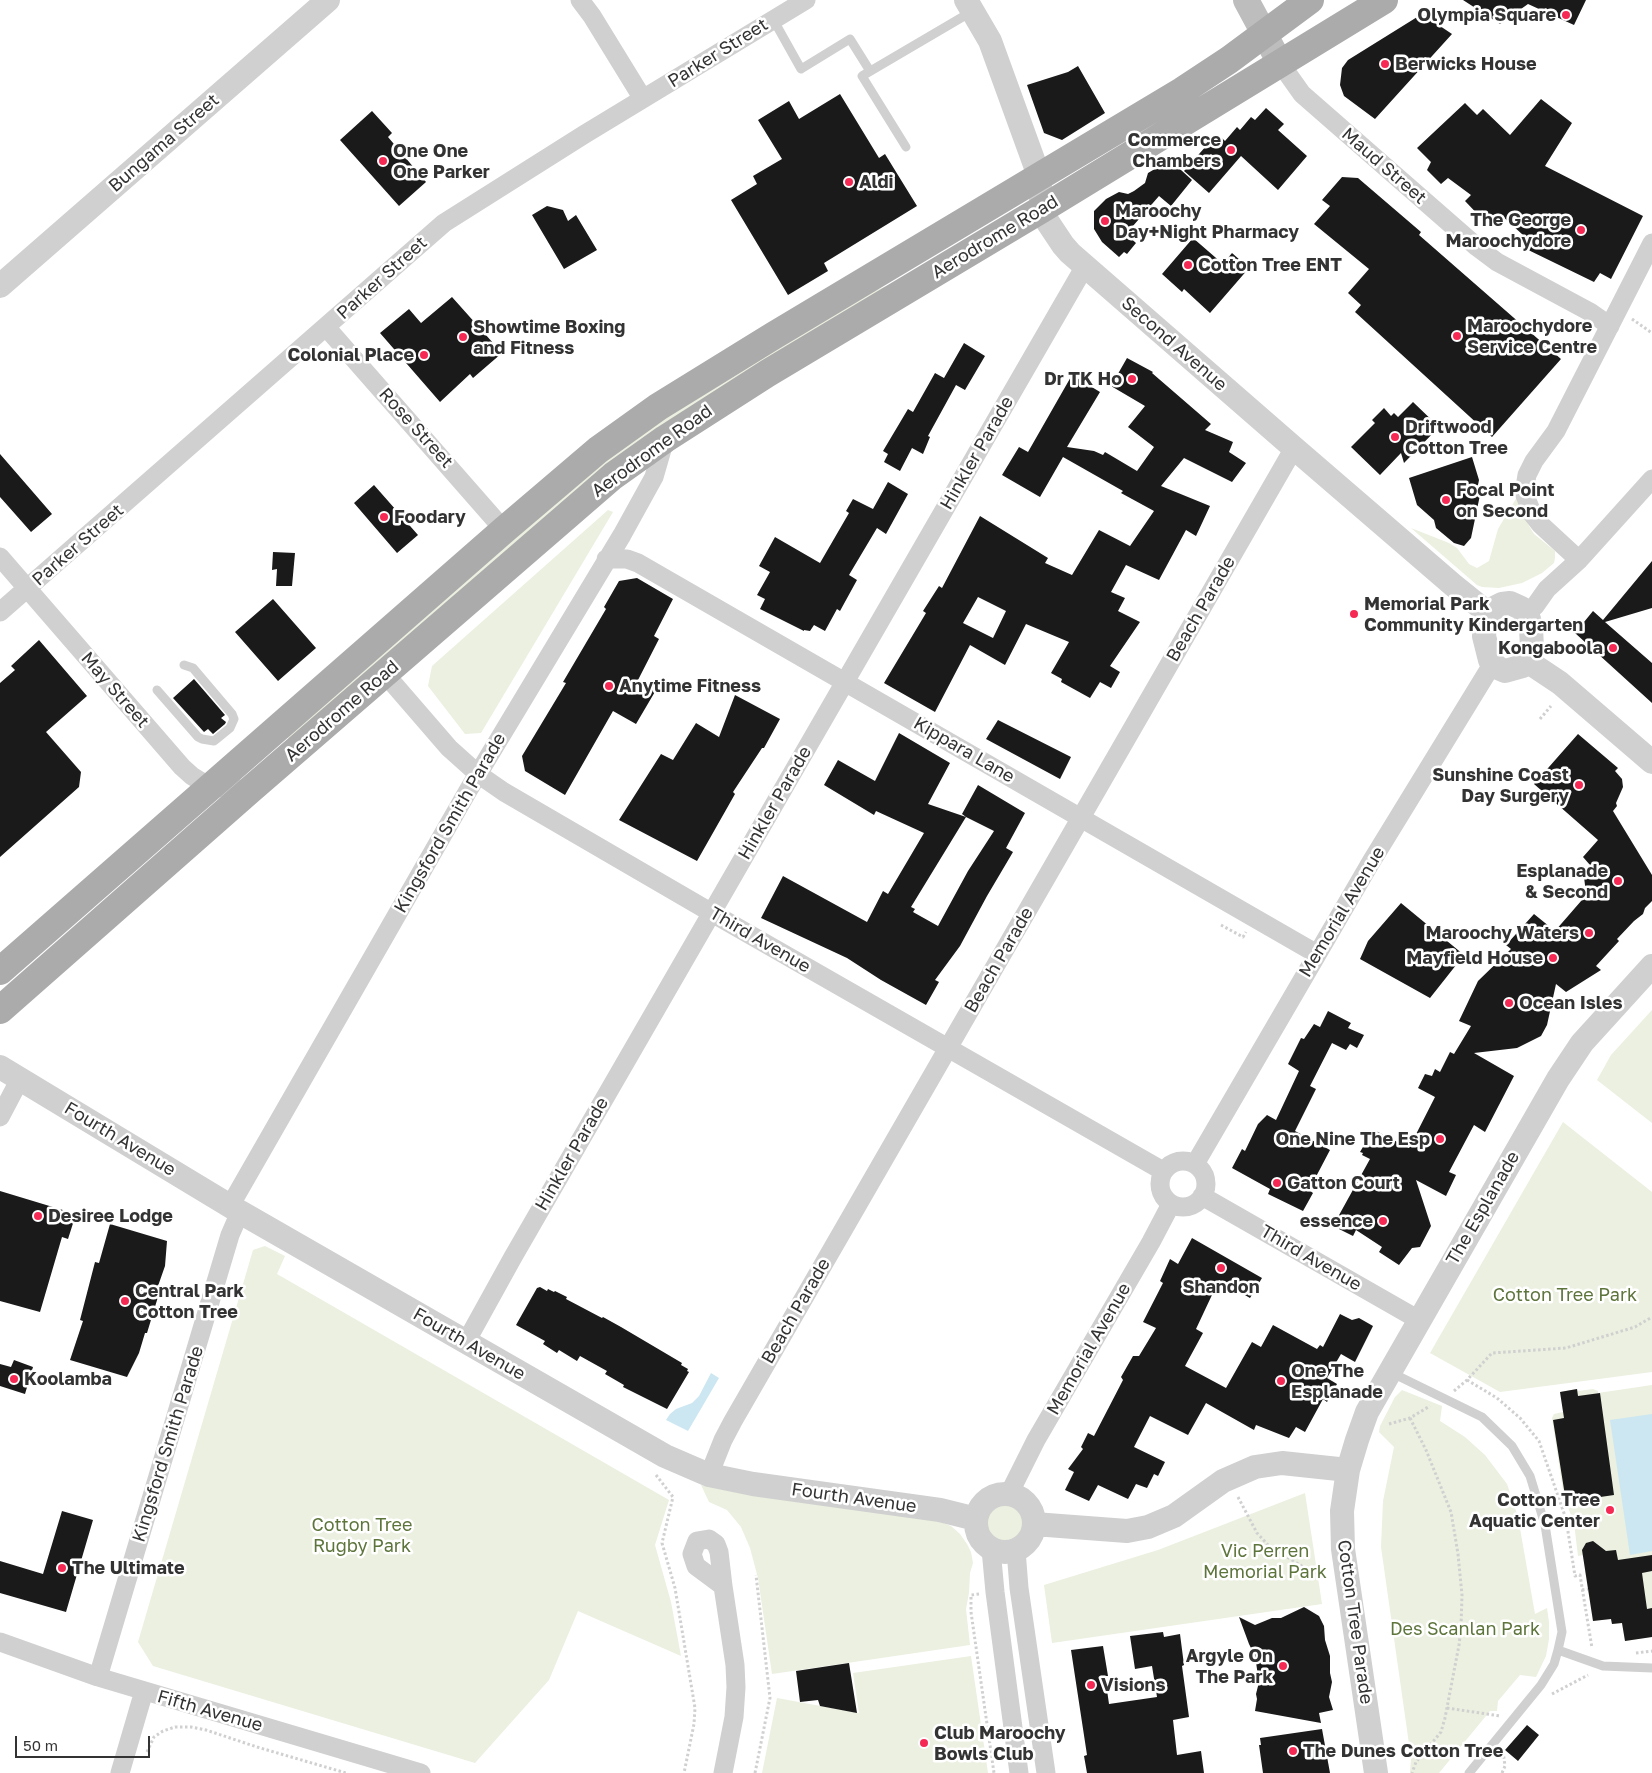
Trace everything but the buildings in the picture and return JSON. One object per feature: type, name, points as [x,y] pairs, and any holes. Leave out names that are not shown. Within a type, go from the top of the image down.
[{"type":"main road","name":"Maud Street","points":[[1246,0],[1280,63]]},
{"type":"main road","name":"Aerodrome Road","points":[[0,971],[598,450],[658,407],[1182,91],[1229,60],[1310,0]]},
{"type":"main road","name":"Aerodrome Road","points":[[0,1010],[250,790],[613,476],[664,439],[768,373],[1042,209],[1384,0]]},
{"type":"street","name":"Bungama Street","points":[[0,286],[328,0]]},
{"type":"street","points":[[580,0],[644,99]]},
{"type":"street","name":"Parker Street","points":[[0,612],[444,223],[806,0]]},
{"type":"street","name":"Second Avenue","points":[[970,5],[990,41],[1039,176],[1042,209],[1047,221],[1063,245],[1294,448],[1489,614]]},
{"type":"street","name":"Maud Street","points":[[1280,63],[1302,94],[1497,262],[1590,312],[1614,318]]},
{"type":"street","points":[[1579,560],[1540,524],[1533,515],[1524,493],[1524,485],[1530,467],[1556,431],[1652,243]]},
{"type":"street","name":"Hinkler Parade","points":[[466,1342],[513,1256],[1085,266]]},
{"type":"street","name":"Rose Street","points":[[326,327],[504,530]]},
{"type":"street","name":"Kingsford Smith Parade","points":[[98,1677],[230,1235],[235,1209],[478,774],[654,477],[664,439]]},
{"type":"street","name":"Beach Parade","points":[[709,1475],[733,1421],[1294,448]]},
{"type":"street","points":[[1526,613],[1535,606],[1547,589],[1579,560],[1652,480]]},
{"type":"street","name":"May Street","points":[[0,557],[176,761],[192,776],[210,787],[250,790]]},
{"type":"street","name":"Kippara Lane","points":[[606,559],[627,559],[638,563],[1316,954]]},
{"type":"street","points":[[1510,603],[1521,608],[1526,613],[1532,628],[1533,640],[1532,648],[1523,666],[1505,670],[1498,668],[1493,663],[1487,653],[1484,636],[1489,614],[1494,608],[1510,603]]},
{"type":"street","points":[[1527,661],[1560,683],[1652,762]]},
{"type":"street","name":"Memorial Avenue","points":[[1196,1164],[1316,954],[1493,663]]},
{"type":"street","name":"Third Avenue","points":[[385,674],[449,748],[478,774],[535,811],[1163,1172]]},
{"type":"street","name":"The Esplanade","points":[[1348,1470],[1356,1440],[1367,1412],[1529,1129],[1582,1043],[1652,966]]},
{"type":"street","name":"Fourth Avenue","points":[[0,1067],[235,1209],[665,1456],[709,1475],[753,1484],[940,1510],[976,1519]]},
{"type":"street","points":[[0,1117],[20,1078]]},
{"type":"street","points":[[1189,1161],[1196,1164],[1201,1169],[1206,1182],[1198,1202],[1185,1207],[1171,1204],[1161,1193],[1160,1178],[1163,1172],[1174,1162],[1189,1161]]},
{"type":"street","name":"Third Avenue","points":[[1202,1196],[1419,1320]]},
{"type":"street","name":"Memorial Avenue","points":[[1009,1494],[1036,1440],[1146,1251],[1171,1204]]},
{"type":"street","points":[[1034,1524],[1127,1531],[1148,1526],[1174,1516],[1223,1481],[1255,1466],[1282,1463],[1348,1470]]},
{"type":"street","name":"Cotton Tree Parade","points":[[1348,1470],[1342,1511],[1343,1549],[1376,1773]]},
{"type":"street","points":[[1000,1494],[1009,1494],[1024,1501],[1030,1508],[1034,1524],[1023,1546],[1016,1550],[1000,1551],[984,1543],[976,1528],[976,1519],[979,1510],[992,1497],[1000,1494]]},
{"type":"street","points":[[991,1548],[1019,1773]]},
{"type":"street","points":[[1016,1550],[1019,1588],[1046,1773]]},
{"type":"street","points":[[723,1586],[735,1666],[736,1688],[734,1717],[723,1773]]},
{"type":"street","name":"Fifth Avenue","points":[[0,1642],[98,1677],[421,1773]]},
{"type":"street","points":[[120,1773],[144,1691]]},
{"type":"lane","points":[[906,147],[862,76],[970,5]]},
{"type":"lane","points":[[773,20],[801,69],[850,39],[870,71]]},
{"type":"lane","points":[[156,690],[202,740],[214,741],[230,728],[234,719],[232,714],[193,668],[184,665]]},
{"type":"lane","points":[[1390,1372],[1482,1417],[1512,1446],[1530,1476],[1545,1525],[1562,1632],[1554,1664],[1542,1686],[1469,1773]]},
{"type":"lane","points":[[1558,1650],[1603,1666],[1652,1668]]},
{"type":"path","points":[[1614,318],[1652,333]]},
{"type":"path","points":[[1540,719],[1551,706]]},
{"type":"path","points":[[1221,924],[1243,937],[1248,930]]},
{"type":"path","points":[[1389,1424],[1410,1418],[1444,1398],[1468,1380],[1492,1353],[1566,1348],[1634,1327],[1652,1318]]},
{"type":"path","points":[[1468,1380],[1497,1398],[1520,1418],[1539,1440],[1566,1519],[1575,1576],[1580,1576],[1590,1643],[1592,1650],[1597,1654],[1591,1672],[1584,1678],[1558,1689],[1545,1698]]},
{"type":"path","points":[[1410,1418],[1426,1450],[1451,1512],[1462,1595],[1461,1627],[1441,1732],[1416,1762],[1412,1773]]},
{"type":"path","points":[[665,1456],[656,1476],[674,1497],[662,1543],[675,1588],[695,1708],[694,1724],[684,1773]]},
{"type":"path","points":[[1235,1491],[1257,1533],[1268,1545],[1321,1578]]},
{"type":"path","points":[[755,1773],[770,1698],[756,1575]]},
{"type":"path","points":[[1582,1590],[1588,1589]]},
{"type":"path","points":[[980,1594],[971,1595],[970,1612],[994,1773]]},
{"type":"path","points":[[1634,1653],[1652,1651]]},
{"type":"path","points":[[1447,1708],[1504,1717],[1512,1722]]},
{"type":"path","points":[[146,1758],[154,1737],[163,1731],[175,1727],[191,1727],[346,1773]]},
{"type":"path","points":[[1498,1754],[1503,1748],[1505,1766],[1502,1773]]},
{"type":"green space","points":[[891,284],[696,410],[290,740],[285,735],[609,455],[708,388],[851,301]]},
{"type":"green space","points":[[1517,497],[1523,515],[1534,534],[1555,551],[1554,563],[1542,573],[1522,583],[1499,588],[1477,585],[1411,528],[1449,543],[1457,548],[1469,564],[1477,568],[1489,561],[1498,529]]},
{"type":"green space","points":[[608,510],[613,512],[481,733],[465,734],[428,686],[432,666]]},
{"type":"green space","points":[[1652,1010],[1652,1123],[1597,1080],[1611,1055]]},
{"type":"green space","name":"Cotton Tree Park","points":[[1563,1122],[1652,1192],[1652,1372],[1500,1392],[1430,1353]]},
{"type":"green space","name":"Cotton Tree Rugby Park","points":[[265,1246],[285,1256],[277,1274],[669,1500],[655,1545],[671,1602],[681,1656],[578,1611],[549,1680],[475,1763],[153,1666],[138,1642],[253,1250]]},
{"type":"green space","name":"Cotton Tree Aquatic Center","points":[[1652,1385],[1652,1637],[1625,1641],[1622,1623],[1612,1624],[1611,1619],[1593,1621],[1585,1571],[1591,1570],[1588,1554],[1578,1556],[1574,1523],[1564,1497],[1552,1418],[1554,1414],[1563,1412],[1560,1392],[1593,1389],[1598,1391],[1598,1393]]},
{"type":"green space","name":"Des Scanlan Park","points":[[1402,1390],[1442,1406],[1440,1421],[1465,1437],[1485,1455],[1507,1484],[1518,1517],[1535,1614],[1547,1608],[1549,1622],[1546,1656],[1536,1677],[1520,1675],[1498,1701],[1497,1711],[1490,1711],[1439,1773],[1410,1773],[1411,1758],[1381,1547],[1383,1501],[1394,1447],[1379,1432],[1380,1426],[1395,1397]]},
{"type":"green space","points":[[701,1485],[927,1519],[951,1526],[967,1544],[973,1563],[966,1609],[970,1645],[772,1674],[758,1578],[750,1548],[741,1527],[727,1510],[709,1502]]},
{"type":"green space","name":"Vic Perren Memorial Park","points":[[1305,1493],[1322,1604],[1052,1643],[1044,1585],[1158,1550]]},
{"type":"green space","points":[[1005,1501],[1020,1507],[1026,1522],[1020,1537],[1005,1543],[990,1537],[984,1522],[990,1507]]},
{"type":"green space","name":"Club Maroochy Bowls Club","points":[[971,1656],[988,1773],[762,1773],[777,1698],[859,1713],[853,1673]]},
{"type":"water","points":[[711,1373],[719,1378],[688,1431],[666,1420],[676,1409],[692,1403],[699,1396]]},
{"type":"water","points":[[1652,1414],[1652,1551],[1630,1555],[1610,1420]]},
{"type":"place","name":"Olympia Square","points":[[1566,15]]},
{"type":"place","name":"Berwicks House","points":[[1385,64]]},
{"type":"place","name":"Commerce Chambers","points":[[1231,150]]},
{"type":"place","name":"One One One Parker","points":[[383,161]]},
{"type":"place","name":"Aldi","points":[[849,182]]},
{"type":"place","name":"Maroochy Day+Night Pharmacy","points":[[1105,221]]},
{"type":"place","name":"The George Maroochydore","points":[[1581,230]]},
{"type":"place","name":"Cotton Tree ENT","points":[[1188,265]]},
{"type":"place","name":"Maroochydore Service Centre","points":[[1457,336]]},
{"type":"place","name":"Showtime Boxing and Fitness","points":[[463,337]]},
{"type":"place","name":"Colonial Place","points":[[424,355]]},
{"type":"place","name":"Dr TK Ho","points":[[1132,379]]},
{"type":"place","name":"Driftwood Cotton Tree","points":[[1395,437]]},
{"type":"place","name":"Focal Point on Second","points":[[1446,500]]},
{"type":"place","name":"Foodary","points":[[384,517]]},
{"type":"place","name":"Memorial Park Community Kindergarten","points":[[1354,614]]},
{"type":"place","name":"Kongaboola","points":[[1613,648]]},
{"type":"place","name":"Anytime Fitness","points":[[609,686]]},
{"type":"place","name":"Sunshine Coast Day Surgery","points":[[1579,785]]},
{"type":"place","name":"Esplanade & Second","points":[[1618,881]]},
{"type":"place","name":"Maroochy Waters","points":[[1589,933]]},
{"type":"place","name":"Mayfield House","points":[[1553,958]]},
{"type":"place","name":"Ocean Isles","points":[[1509,1003]]},
{"type":"place","name":"One Nine The Esp","points":[[1440,1139]]},
{"type":"place","name":"Gatton Court","points":[[1277,1183]]},
{"type":"place","name":"Desiree Lodge","points":[[38,1216]]},
{"type":"place","name":"essence","points":[[1383,1221]]},
{"type":"place","name":"Shandon","points":[[1221,1268]]},
{"type":"place","name":"Central Park Cotton Tree","points":[[125,1301]]},
{"type":"place","name":"Koolamba","points":[[14,1379]]},
{"type":"place","name":"One The Esplanade","points":[[1281,1381]]},
{"type":"place","name":"Cotton Tree Aquatic Center","points":[[1610,1510]]},
{"type":"place","name":"The Ultimate","points":[[62,1568]]},
{"type":"place","name":"Argyle On The Park","points":[[1283,1666]]},
{"type":"place","name":"Visions","points":[[1091,1685]]},
{"type":"place","name":"Club Maroochy Bowls Club","points":[[924,1743]]},
{"type":"place","name":"The Dunes Cotton Tree","points":[[1293,1751]]}]
